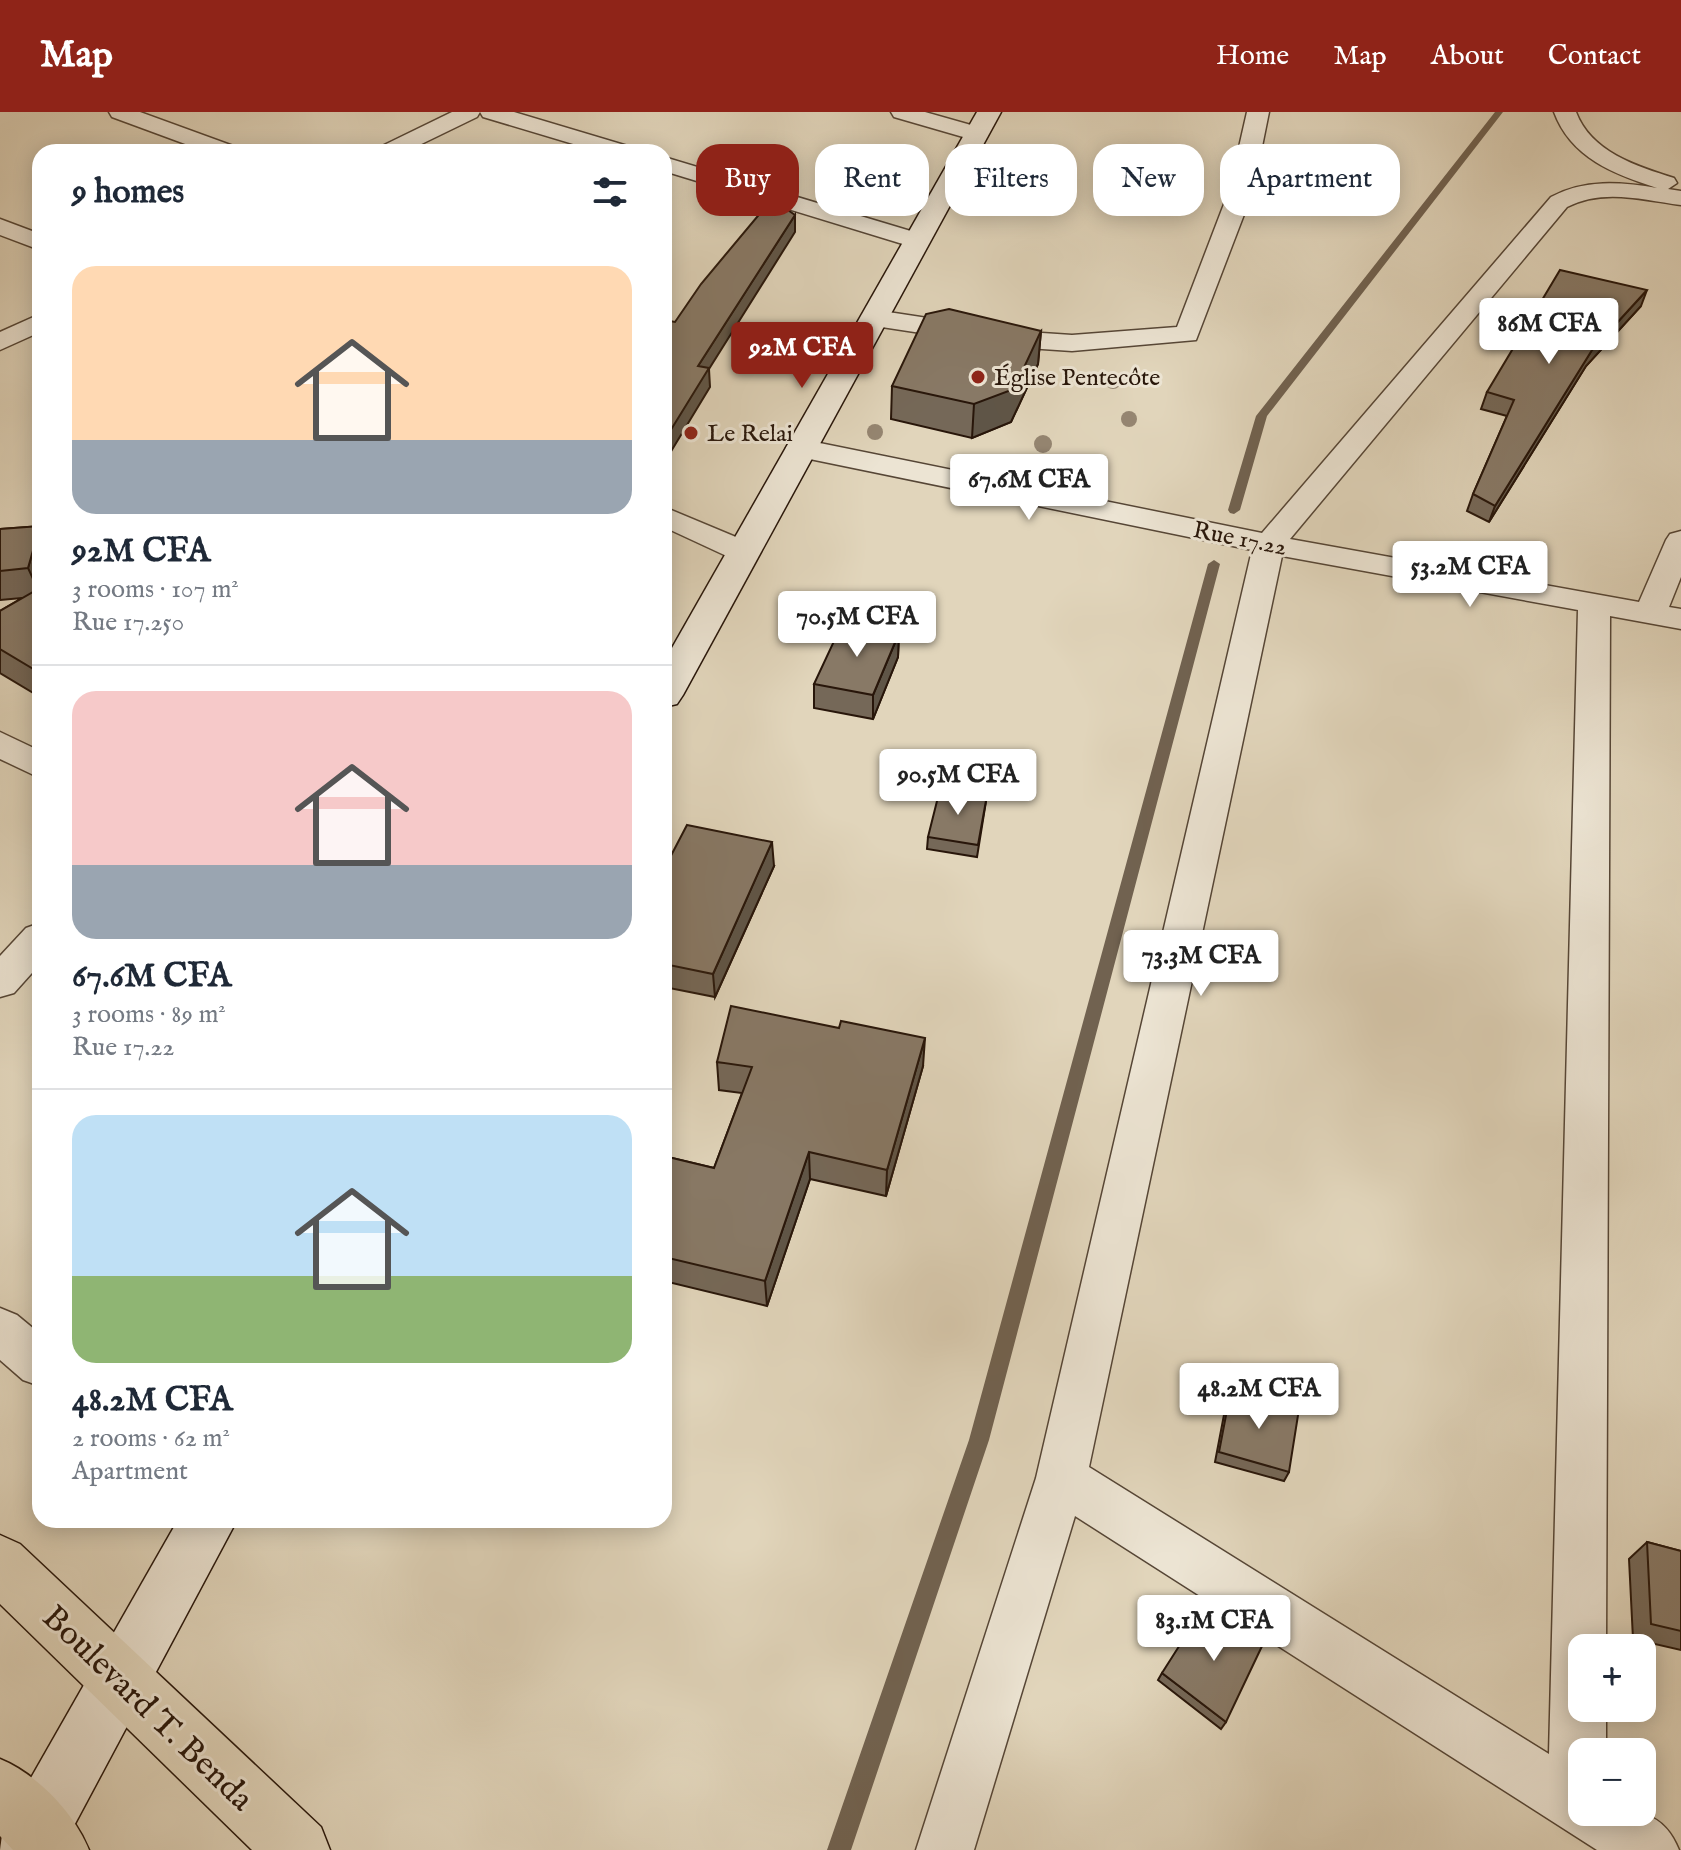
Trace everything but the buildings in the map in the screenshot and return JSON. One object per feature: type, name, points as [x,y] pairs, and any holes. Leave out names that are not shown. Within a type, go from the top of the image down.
[{"type":"highway","name":"Boulevard T. Benda","points":[[0,1564],[298,1850]]},
{"type":"street","points":[[120,112],[206,144]]},
{"type":"street","points":[[404,144],[469,112]]},
{"type":"street","points":[[491,112],[597,144]]},
{"type":"street","points":[[672,681],[875,318],[915,240],[983,123],[902,112]]},
{"type":"street","points":[[875,318],[1013,339],[1072,343],[1187,334],[1241,191],[1258,112]]},
{"type":"street","points":[[1565,112],[1568,123],[1592,152],[1647,177],[1681,187]]},
{"type":"street","points":[[672,166],[915,240]]},
{"type":"street","points":[[945,1850],[1061,1478],[1269,544],[1559,202],[1571,194],[1588,191],[1681,198]]},
{"type":"street","points":[[0,226],[32,240]]},
{"type":"street","points":[[0,342],[32,326]]},
{"type":"street","name":"Rue 17.22","points":[[800,448],[1269,544],[1666,617]]},
{"type":"street","points":[[672,520],[744,552]]},
{"type":"street","points":[[1666,617],[1681,540]]},
{"type":"street","points":[[1584,1738],[1594,603]]},
{"type":"street","points":[[0,744],[32,762]]},
{"type":"street","points":[[0,982],[32,947]]},
{"type":"street","points":[[0,1330],[32,1357]]},
{"type":"street","points":[[1061,1478],[1568,1799]]},
{"type":"street","points":[[30,1830],[121,1679],[205,1528]]},
{"type":"street","points":[[1612,1826],[1650,1850]]},
{"type":"waterway","points":[[1234,510],[1262,416],[1499,112]]},
{"type":"waterway","points":[[839,1850],[979,1440],[1214,564]]},
{"type":"place","name":"Église Pentecôte","points":[[978,377]]},
{"type":"place","name":"Le Relai","points":[[691,433]]}]
